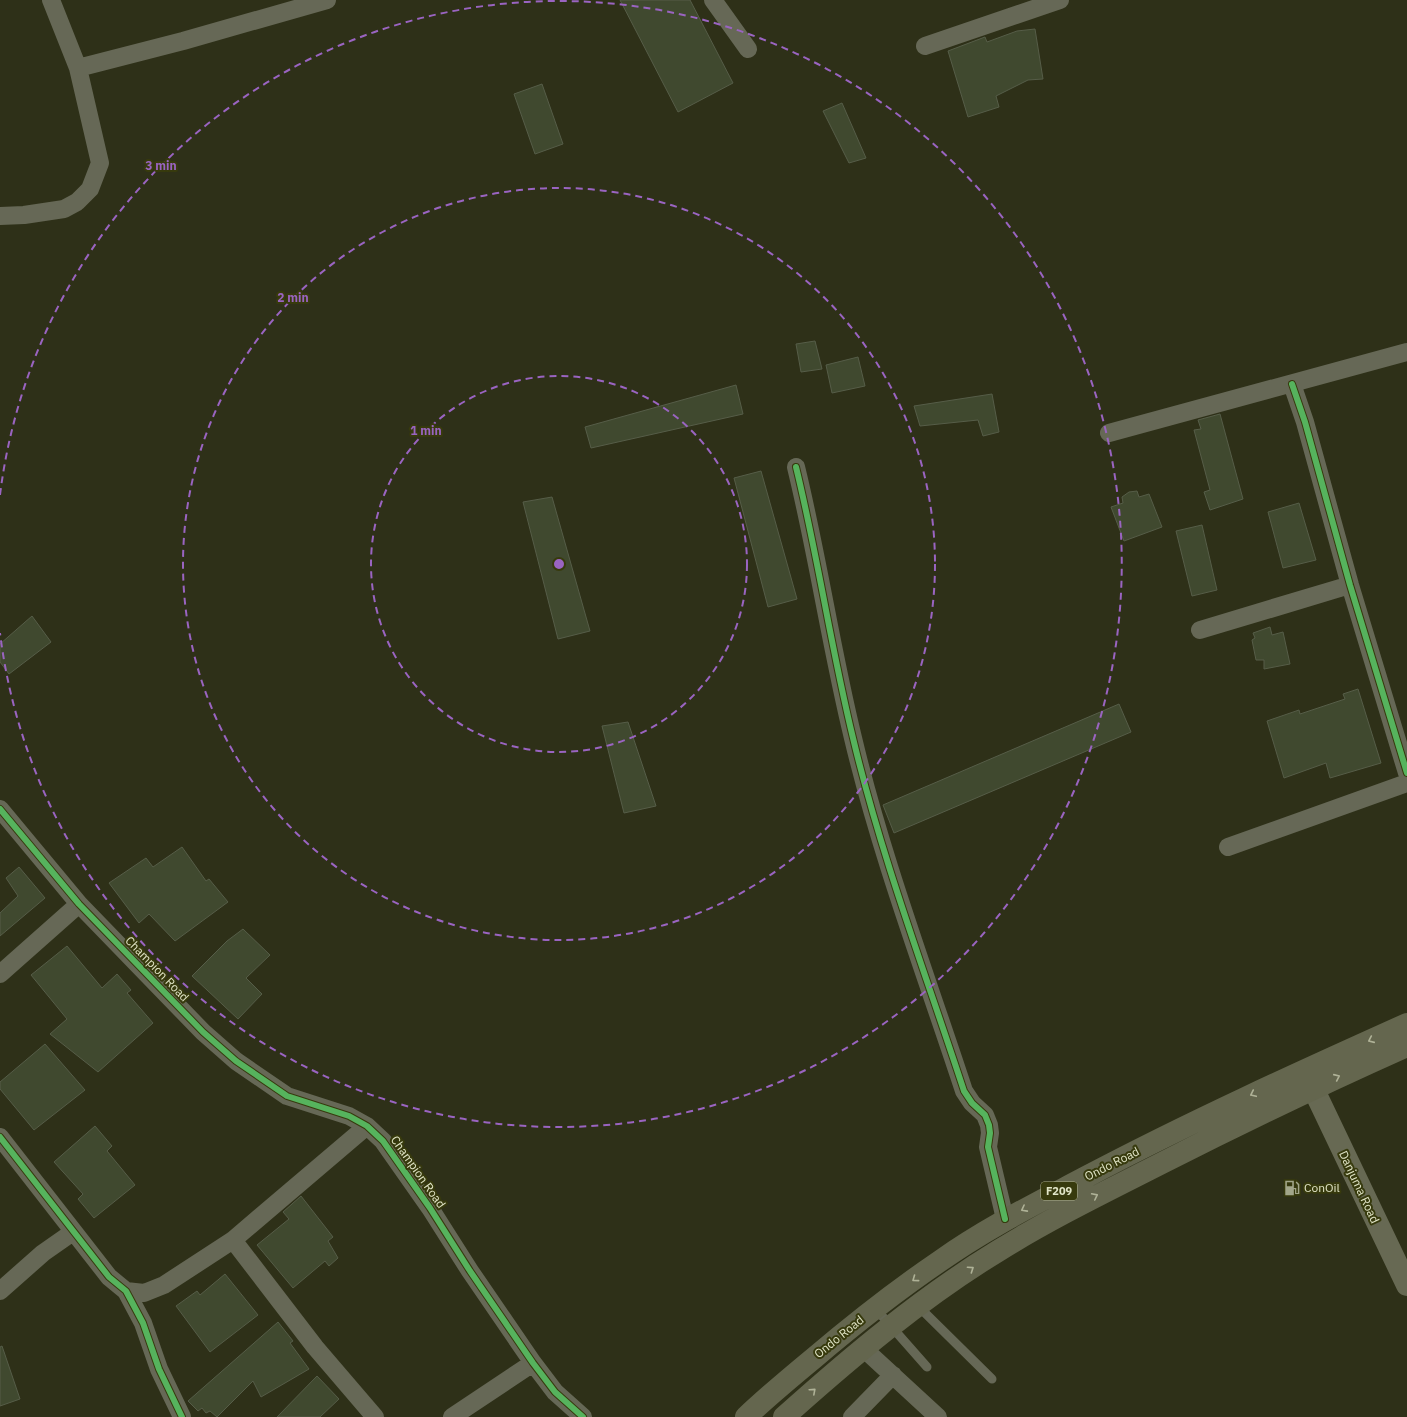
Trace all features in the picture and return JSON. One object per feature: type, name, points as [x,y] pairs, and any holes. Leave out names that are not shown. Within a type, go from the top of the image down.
[{"type":"main road","name":"Ondo Road","points":[[746,1417],[766,1398],[875,1308],[941,1260],[1005,1219],[1214,1113],[1407,1024]]},
{"type":"main road","name":"Ondo Road","points":[[784,1417],[863,1348],[918,1306],[996,1252],[1051,1218],[1313,1088],[1407,1046]]},
{"type":"main road","points":[[1214,1113],[1223,1132]]},
{"type":"street","points":[[0,216],[24,215],[64,209],[77,202],[90,189],[100,163],[78,68],[51,0]]},
{"type":"street","points":[[78,68],[183,41],[327,0]]},
{"type":"street","points":[[713,0],[748,49]]},
{"type":"street","points":[[925,46],[1060,0]]},
{"type":"street","points":[[1109,433],[1407,352]]},
{"type":"street","points":[[1292,384],[1329,502],[1350,585],[1407,773]]},
{"type":"street","points":[[796,467],[853,738],[884,850],[964,1091],[972,1103],[985,1115],[989,1125],[990,1133],[988,1147],[1005,1219]]},
{"type":"street","points":[[1200,630],[1350,585]]},
{"type":"street","points":[[1228,847],[1407,783]]},
{"type":"street","name":"Champion Road","points":[[0,809],[79,904],[202,1032],[236,1061],[286,1096],[349,1116],[367,1126],[383,1141],[430,1208],[470,1271],[533,1363],[555,1392],[583,1417]]},
{"type":"street","points":[[0,974],[79,904]]},
{"type":"street","name":"Danjuma Road","points":[[1313,1088],[1407,1285]]},
{"type":"street","points":[[126,1291],[144,1293],[164,1285],[233,1240],[367,1126]]},
{"type":"street","points":[[0,1137],[109,1277],[126,1291],[143,1323],[159,1369],[182,1417]]},
{"type":"street","points":[[0,1291],[43,1253],[73,1232]]},
{"type":"street","points":[[233,1240],[314,1347],[375,1417]]},
{"type":"street","points":[[863,1348],[938,1417]]},
{"type":"street","points":[[452,1417],[533,1363]]},
{"type":"street","points":[[852,1417],[893,1375]]},
{"type":"lane","points":[[918,1306],[992,1379]]},
{"type":"lane","points":[[875,1308],[927,1367]]},
{"type":"building","points":[[620,0],[690,0],[733,83],[678,112]]},
{"type":"building","points":[[1035,29],[1043,79],[1028,80],[996,96],[999,107],[968,117],[948,51],[985,37],[987,42],[1017,31]]},
{"type":"building","points":[[542,84],[563,144],[535,154],[514,94]]},
{"type":"building","points":[[842,103],[866,158],[849,163],[823,111]]},
{"type":"building","points":[[815,341],[822,369],[801,372],[796,344]]},
{"type":"building","points":[[858,357],[865,386],[832,393],[826,365]]},
{"type":"building","points":[[736,385],[743,414],[591,448],[585,427]]},
{"type":"building","points":[[992,394],[999,432],[983,436],[978,420],[920,426],[914,406]]},
{"type":"building","points":[[1220,414],[1243,499],[1210,510],[1204,492],[1210,490],[1194,430],[1201,429],[1198,420]]},
{"type":"building","points":[[761,471],[797,599],[768,607],[734,478]]},
{"type":"building","points":[[1137,491],[1139,497],[1149,494],[1162,527],[1124,541],[1111,507],[1123,503],[1122,497],[1129,492]]},
{"type":"building","points":[[552,497],[590,631],[558,639],[523,502]]},
{"type":"building","points":[[1299,503],[1316,560],[1283,568],[1268,512]]},
{"type":"building","points":[[1202,525],[1217,590],[1192,596],[1176,531]]},
{"type":"building","points":[[32,616],[51,642],[9,674],[0,662],[0,644]]},
{"type":"building","points":[[1270,627],[1272,635],[1283,632],[1290,664],[1264,669],[1264,660],[1256,660],[1252,640],[1255,638],[1253,633]]},
{"type":"building","points":[[1358,689],[1381,763],[1330,778],[1326,763],[1284,778],[1267,721],[1299,710],[1300,714],[1345,699],[1343,694]]},
{"type":"building","points":[[1119,704],[1131,732],[894,833],[883,805]]},
{"type":"building","points":[[628,722],[656,806],[624,813],[602,726]]},
{"type":"building","points":[[182,847],[206,881],[209,879],[228,902],[175,941],[149,914],[139,923],[109,883],[146,858],[153,867]]},
{"type":"building","points":[[19,867],[45,898],[0,936],[0,913],[18,896],[6,878]]},
{"type":"building","points":[[243,929],[270,955],[246,978],[262,994],[238,1019],[192,976],[227,941]]},
{"type":"building","points":[[67,946],[102,988],[117,974],[131,990],[127,993],[153,1023],[98,1072],[50,1034],[67,1019],[31,975]]},
{"type":"building","points":[[45,1044],[85,1090],[34,1130],[0,1089],[0,1082]]},
{"type":"building","points":[[95,1126],[112,1146],[107,1151],[135,1185],[94,1218],[78,1199],[83,1194],[54,1162]]},
{"type":"building","points":[[301,1196],[333,1237],[328,1241],[338,1258],[329,1266],[325,1261],[293,1288],[257,1245],[289,1219],[283,1212]]},
{"type":"building","points":[[225,1274],[258,1315],[210,1352],[176,1306],[197,1291],[200,1295]]},
{"type":"building","points":[[278,1322],[293,1341],[290,1343],[309,1369],[261,1397],[253,1381],[217,1417],[210,1411],[206,1413],[202,1408],[198,1411],[188,1401]]},
{"type":"building","points":[[2,1346],[20,1399],[0,1406],[0,1347]]},
{"type":"building","points":[[317,1376],[339,1399],[320,1417],[277,1417]]},
{"type":"cycle path","points":[[1292,384],[1305,422],[1350,585],[1407,773]]},
{"type":"cycle path","points":[[796,467],[845,704],[864,782],[890,871],[964,1091],[972,1103],[985,1115],[989,1125],[990,1133],[988,1147],[1005,1219]]},
{"type":"cycle path","points":[[0,809],[79,904],[203,1032],[236,1061],[287,1096],[349,1116],[367,1126],[383,1141],[430,1208],[470,1271],[533,1363],[555,1392],[583,1417]]},
{"type":"cycle path","points":[[0,1137],[109,1277],[126,1291],[143,1323],[159,1369],[182,1417]]},
{"type":"place","name":"ConOil","points":[[1292,1188]]}]
